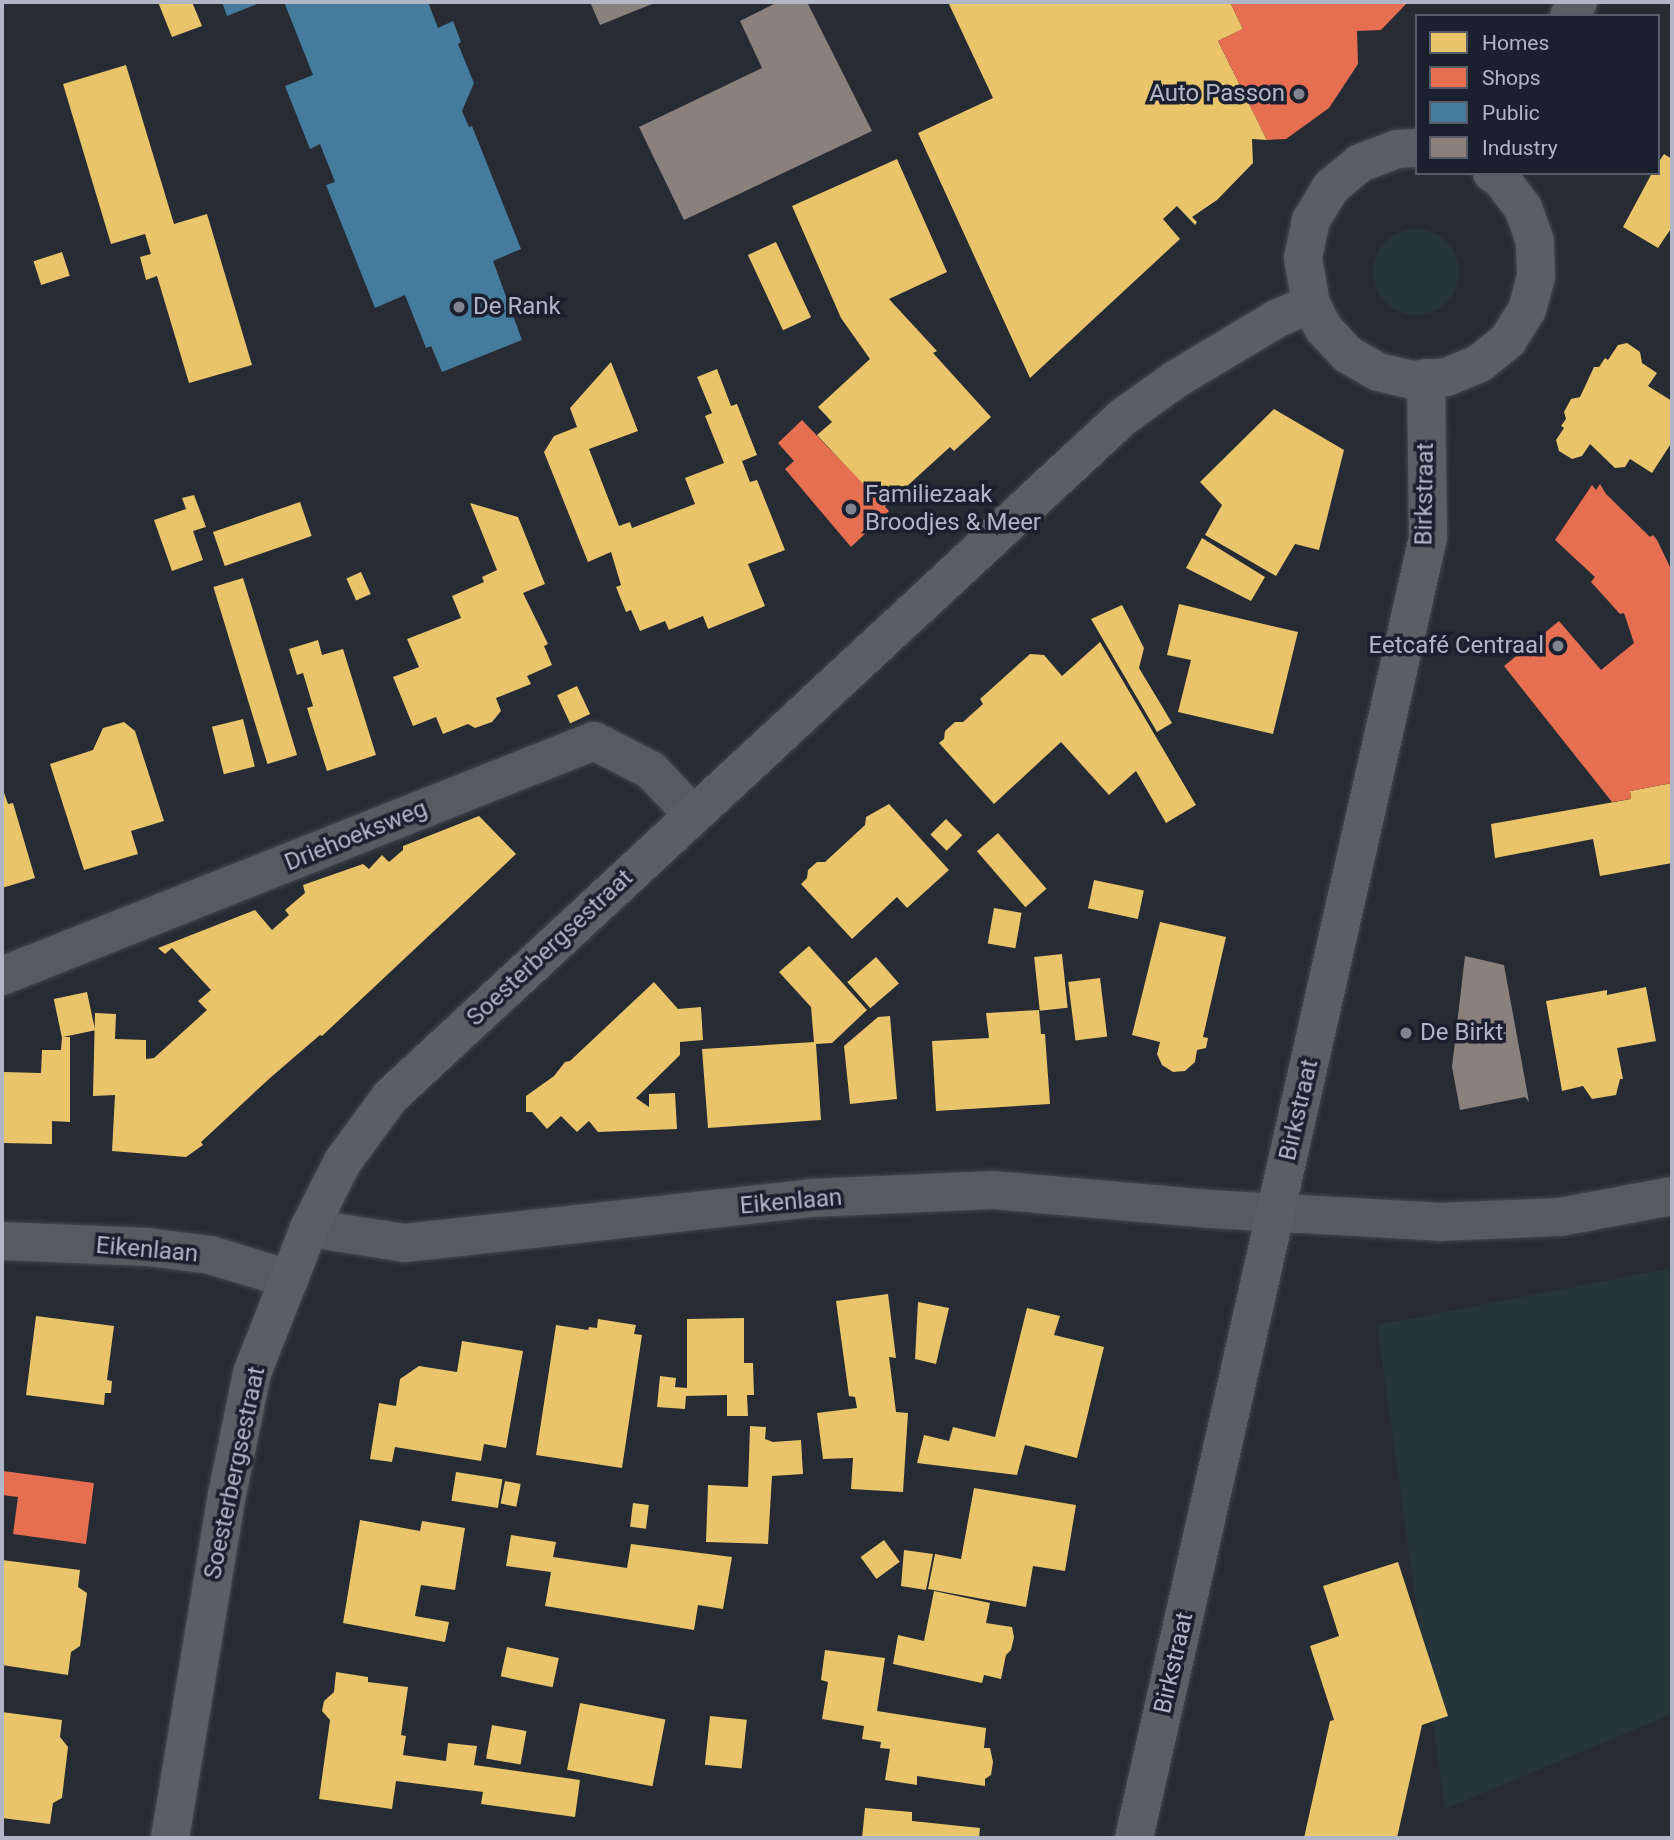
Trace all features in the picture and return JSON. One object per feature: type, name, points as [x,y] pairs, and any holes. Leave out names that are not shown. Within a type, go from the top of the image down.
[{"type":"main road","points":[[1415,148],[1396,149],[1360,163],[1331,187],[1311,220],[1303,258],[1311,303],[1323,328],[1347,354],[1378,372],[1412,380],[1447,377],[1480,363],[1507,340],[1527,310],[1536,276],[1535,242],[1523,208],[1495,175]]},
{"type":"main road","name":"Soesterbergsestraat","points":[[170,1838],[227,1495],[252,1373],[309,1228],[343,1161],[391,1096],[1123,417],[1176,379],[1278,318],[1311,303]]},
{"type":"main road","name":"Birkstraat","points":[[1134,1838],[1428,538],[1426,378]]},
{"type":"street","name":"Driehoeksweg","points":[[2,976],[594,741],[651,770],[692,814]]},
{"type":"street","name":"Eikenlaan","points":[[309,1228],[405,1242],[811,1198],[993,1190],[1439,1223],[1547,1218],[1672,1196]]},
{"type":"street","name":"Eikenlaan","points":[[2,1241],[146,1247],[210,1255],[289,1279]]},
{"type":"shaded area","points":[[1416,229],[1440,236],[1452,248],[1459,272],[1452,296],[1440,308],[1416,315],[1392,308],[1380,296],[1373,272],[1380,248],[1392,236]]},
{"type":"shaded area","points":[[1672,1268],[1672,1714],[1445,1809],[1377,1325]]},
{"type":"building: Homes","points":[[158,2],[192,2],[202,26],[172,37]]},
{"type":"building: Homes","points":[[948,2],[1230,2],[1243,29],[1218,41],[1267,140],[1252,139],[1253,163],[1217,200],[1192,217],[1197,222],[1195,225],[1177,206],[1163,219],[1180,239],[1030,378],[918,133],[993,98]]},
{"type":"building: Homes","points":[[126,65],[174,224],[207,214],[252,365],[189,383],[157,276],[146,280],[140,257],[151,254],[145,234],[111,244],[63,84]]},
{"type":"building: Homes","points":[[1664,154],[1672,159],[1672,227],[1658,248],[1623,227],[1651,175],[1660,175],[1660,160]]},
{"type":"building: Homes","points":[[897,159],[947,272],[889,299],[937,351],[933,353],[991,417],[954,451],[950,447],[884,507],[817,435],[832,422],[818,407],[870,359],[841,318],[792,206]]},
{"type":"building: Homes","points":[[776,242],[811,317],[783,330],[748,255]]},
{"type":"building: Homes","points":[[62,252],[70,276],[41,285],[33,261]]},
{"type":"building: Homes","points":[[1627,343],[1640,352],[1642,363],[1657,373],[1648,386],[1672,401],[1672,442],[1652,473],[1630,459],[1625,467],[1615,468],[1590,444],[1582,456],[1572,459],[1559,451],[1556,440],[1564,428],[1561,426],[1566,419],[1564,412],[1571,399],[1580,397],[1594,367],[1599,367],[1605,358],[1608,360],[1618,345]]},
{"type":"building: Homes","points":[[611,362],[638,431],[589,449],[619,526],[630,522],[632,528],[695,504],[685,478],[724,463],[705,416],[712,413],[697,377],[717,369],[731,406],[737,404],[757,455],[742,461],[750,482],[757,480],[785,550],[748,564],[765,606],[708,629],[703,616],[669,630],[665,621],[640,631],[631,610],[626,612],[616,587],[621,585],[611,552],[588,562],[544,452],[554,436],[577,427],[570,408]]},
{"type":"building: Homes","points":[[1274,409],[1344,450],[1319,550],[1295,544],[1276,576],[1205,535],[1222,505],[1200,482]]},
{"type":"building: Homes","points":[[194,495],[206,527],[193,531],[203,560],[172,571],[154,520],[186,509],[182,498]]},
{"type":"building: Homes","points":[[300,502],[312,536],[225,566],[213,532]]},
{"type":"building: Homes","points":[[470,503],[518,517],[545,584],[523,593],[548,644],[544,646],[552,665],[527,676],[531,684],[496,698],[501,711],[492,722],[475,728],[468,724],[443,734],[436,717],[413,726],[393,677],[419,667],[407,639],[461,618],[452,596],[484,582],[482,577],[497,570]]},
{"type":"building: Homes","points":[[1202,538],[1265,577],[1251,601],[1186,568]]},
{"type":"building: Homes","points":[[361,572],[371,594],[356,600],[346,579]]},
{"type":"building: Homes","points":[[243,578],[297,755],[267,764],[213,587]]},
{"type":"building: Homes","points":[[1179,604],[1298,632],[1273,734],[1178,712],[1191,660],[1167,655]]},
{"type":"building: Homes","points":[[1122,605],[1144,648],[1139,668],[1172,723],[1157,732],[1091,619]]},
{"type":"building: Homes","points":[[318,640],[322,655],[343,649],[376,755],[327,771],[307,708],[313,706],[303,673],[297,675],[289,649]]},
{"type":"building: Homes","points":[[1100,642],[1196,805],[1166,823],[1136,771],[1109,795],[1061,742],[994,804],[939,743],[944,739],[945,731],[955,722],[963,722],[983,704],[980,699],[1030,654],[1044,655],[1062,676]]},
{"type":"building: Homes","points":[[577,686],[590,714],[570,723],[557,695]]},
{"type":"building: Homes","points":[[243,719],[255,767],[224,774],[212,727]]},
{"type":"building: Homes","points":[[124,722],[135,731],[164,821],[131,831],[138,854],[84,870],[50,764],[93,750],[103,728]]},
{"type":"building: Homes","points":[[1672,783],[1672,863],[1600,876],[1593,839],[1495,858],[1491,824],[1631,799],[1630,791]]},
{"type":"building: Homes","points":[[2,787],[8,804],[13,803],[35,878],[2,888]]},
{"type":"building: Homes","points":[[889,804],[949,870],[907,908],[897,897],[852,939],[801,884],[807,878],[808,870],[817,862],[825,862],[865,825],[866,817]]},
{"type":"building: Homes","points":[[479,816],[516,854],[322,1036],[270,1078],[201,1142],[203,1145],[186,1157],[112,1151],[115,1095],[93,1096],[95,1013],[116,1014],[115,1039],[146,1040],[146,1059],[154,1058],[207,1010],[198,1001],[211,990],[172,948],[165,954],[158,948],[255,910],[272,930],[289,915],[285,910],[305,893],[303,885],[363,864],[369,869],[382,855],[389,862],[403,850],[403,846]]},
{"type":"building: Homes","points":[[946,819],[962,835],[947,851],[930,835]]},
{"type":"building: Homes","points":[[998,833],[1047,889],[1025,907],[977,851]]},
{"type":"building: Homes","points":[[1094,880],[1144,891],[1138,919],[1088,908]]},
{"type":"building: Homes","points":[[994,908],[1022,913],[1015,948],[988,943]]},
{"type":"building: Homes","points":[[1160,922],[1226,937],[1203,1037],[1208,1038],[1206,1048],[1197,1050],[1195,1062],[1185,1071],[1173,1072],[1162,1065],[1157,1054],[1160,1042],[1132,1035]]},
{"type":"building: Homes","points":[[809,946],[867,1010],[832,1043],[816,1044],[821,1120],[708,1128],[702,1049],[814,1042],[811,1007],[779,972]]},
{"type":"building: Homes","points":[[1062,954],[1068,1008],[1040,1011],[1034,957]]},
{"type":"building: Homes","points":[[876,957],[899,983],[870,1008],[847,982]]},
{"type":"building: Homes","points":[[1100,978],[1107,1037],[1075,1040],[1068,982]]},
{"type":"building: Homes","points":[[654,982],[678,1009],[701,1007],[703,1040],[680,1042],[680,1055],[636,1098],[649,1107],[649,1094],[675,1093],[677,1129],[598,1132],[589,1121],[577,1132],[561,1116],[547,1129],[532,1112],[526,1112],[526,1096],[554,1076],[565,1062],[570,1061]]},
{"type":"building: Homes","points":[[1646,987],[1656,1041],[1617,1048],[1623,1079],[1620,1079],[1616,1095],[1592,1099],[1583,1086],[1562,1091],[1546,1001],[1607,990],[1607,995]]},
{"type":"building: Homes","points":[[87,992],[95,1030],[62,1037],[54,999]]},
{"type":"building: Homes","points":[[1039,1010],[1041,1034],[1045,1034],[1050,1104],[936,1111],[932,1041],[989,1038],[986,1013]]},
{"type":"building: Homes","points":[[890,1016],[897,1099],[850,1104],[844,1046],[878,1017]]},
{"type":"building: Homes","points":[[62,1037],[70,1037],[70,1122],[52,1121],[52,1144],[2,1143],[4,1072],[41,1073],[42,1050],[61,1050]]},
{"type":"building: Homes","points":[[888,1294],[896,1358],[889,1357],[896,1412],[908,1413],[903,1492],[851,1489],[853,1458],[823,1459],[817,1413],[857,1408],[855,1397],[849,1396],[836,1301]]},
{"type":"building: Homes","points":[[918,1302],[949,1308],[936,1364],[915,1359]]},
{"type":"building: Homes","points":[[1027,1308],[1060,1316],[1054,1335],[1104,1347],[1077,1458],[1025,1445],[1017,1475],[917,1463],[924,1435],[949,1441],[953,1427],[995,1437]]},
{"type":"building: Homes","points":[[36,1316],[114,1326],[107,1380],[112,1381],[111,1393],[105,1393],[104,1405],[26,1395]]},
{"type":"building: Homes","points":[[744,1318],[744,1363],[753,1363],[754,1395],[747,1395],[748,1416],[727,1416],[727,1395],[686,1396],[685,1409],[657,1407],[660,1376],[676,1378],[675,1387],[687,1388],[687,1319]]},
{"type":"building: Homes","points":[[598,1319],[636,1325],[634,1334],[642,1335],[622,1468],[536,1455],[556,1325],[588,1330],[589,1327],[597,1328]]},
{"type":"building: Homes","points":[[462,1341],[523,1351],[506,1448],[484,1444],[481,1461],[395,1447],[392,1462],[370,1459],[379,1403],[396,1406],[400,1379],[419,1366],[457,1372]]},
{"type":"building: Homes","points":[[750,1426],[766,1427],[765,1439],[773,1442],[801,1440],[803,1474],[772,1476],[768,1544],[706,1542],[708,1485],[748,1487]]},
{"type":"building: Homes","points":[[456,1472],[502,1479],[498,1508],[451,1501]]},
{"type":"building: Homes","points":[[505,1481],[521,1484],[516,1507],[501,1504]]},
{"type":"building: Homes","points":[[974,1488],[1076,1505],[1065,1571],[1033,1566],[1026,1607],[928,1589],[935,1554],[961,1559]]},
{"type":"building: Homes","points":[[633,1503],[649,1505],[646,1529],[630,1527]]},
{"type":"building: Homes","points":[[360,1520],[420,1531],[422,1521],[465,1528],[455,1590],[421,1585],[415,1616],[449,1622],[445,1642],[343,1623]]},
{"type":"building: Homes","points":[[511,1535],[556,1542],[553,1557],[627,1568],[631,1544],[732,1557],[723,1609],[698,1605],[694,1630],[545,1606],[551,1572],[506,1566]]},
{"type":"building: Homes","points":[[884,1540],[900,1562],[876,1579],[861,1557]]},
{"type":"building: Homes","points":[[904,1550],[933,1554],[926,1590],[901,1586]]},
{"type":"building: Homes","points":[[2,1560],[80,1570],[78,1587],[87,1593],[80,1646],[71,1652],[68,1675],[2,1665]]},
{"type":"building: Homes","points":[[1398,1562],[1448,1716],[1422,1725],[1397,1838],[1304,1838],[1330,1721],[1334,1720],[1310,1646],[1339,1636],[1323,1586]]},
{"type":"building: Homes","points":[[934,1591],[990,1603],[986,1623],[1012,1627],[1014,1637],[1011,1650],[1006,1655],[1001,1679],[984,1675],[982,1683],[893,1664],[898,1635],[924,1641]]},
{"type":"building: Homes","points":[[507,1647],[559,1658],[553,1687],[501,1676]]},
{"type":"building: Homes","points":[[825,1650],[885,1658],[877,1711],[986,1728],[984,1748],[990,1748],[993,1762],[991,1775],[985,1779],[985,1786],[917,1776],[917,1785],[885,1780],[890,1749],[880,1748],[881,1742],[862,1739],[864,1726],[822,1719],[828,1682],[821,1680]]},
{"type":"building: Homes","points":[[336,1672],[368,1677],[368,1682],[408,1687],[401,1735],[406,1736],[403,1755],[446,1761],[448,1743],[477,1746],[474,1765],[580,1780],[575,1817],[481,1804],[483,1792],[396,1781],[392,1809],[319,1799],[330,1720],[322,1711],[324,1701],[334,1692]]},
{"type":"building: Homes","points":[[580,1703],[665,1720],[652,1786],[567,1770]]},
{"type":"building: Homes","points":[[2,1712],[62,1720],[60,1737],[68,1747],[62,1798],[53,1803],[50,1824],[2,1818]]},
{"type":"building: Homes","points":[[710,1716],[747,1720],[742,1769],[705,1765]]},
{"type":"building: Homes","points":[[492,1725],[526,1731],[521,1765],[486,1758]]},
{"type":"building: Homes","points":[[865,1808],[912,1812],[912,1821],[980,1828],[979,1838],[862,1838]]},
{"type":"building: Shops","points":[[1230,2],[1408,2],[1381,30],[1357,31],[1358,64],[1329,108],[1286,139],[1267,140],[1218,41],[1243,29]]},
{"type":"building: Shops","points":[[802,420],[889,511],[851,547],[785,469],[794,461],[778,443]]},
{"type":"building: Shops","points":[[1600,484],[1606,494],[1650,537],[1653,535],[1672,571],[1672,783],[1630,791],[1631,799],[1612,802],[1504,666],[1559,621],[1601,670],[1634,643],[1624,613],[1620,614],[1591,582],[1595,577],[1555,540],[1592,485],[1596,490]]},
{"type":"building: Shops","points":[[3,1471],[94,1483],[86,1544],[13,1534],[18,1497],[2,1495]]},
{"type":"building: Public","points":[[222,2],[262,2],[227,16]]},
{"type":"building: Public","points":[[284,2],[428,2],[438,28],[453,21],[461,42],[458,44],[474,83],[462,111],[469,127],[472,126],[521,249],[493,261],[522,340],[442,372],[431,346],[426,348],[405,295],[375,308],[326,185],[335,182],[320,144],[310,149],[285,86],[313,75]]},
{"type":"building: Industry","points":[[590,2],[657,2],[600,25]]},
{"type":"building: Industry","points":[[778,2],[807,2],[872,131],[684,220],[639,127],[762,68],[740,21]]},
{"type":"building: Industry","points":[[1465,956],[1504,965],[1529,1102],[1525,1097],[1460,1110],[1452,1067]]},
{"type":"place","name":"Auto Passon","points":[[1299,94]]},
{"type":"place","name":"De Rank","points":[[459,307]]},
{"type":"place","name":"Familiezaak Broodjes & Meer","points":[[851,509]]},
{"type":"place","name":"Eetcafé Centraal","points":[[1558,646]]},
{"type":"place","name":"De Birkt","points":[[1406,1033]]}]
